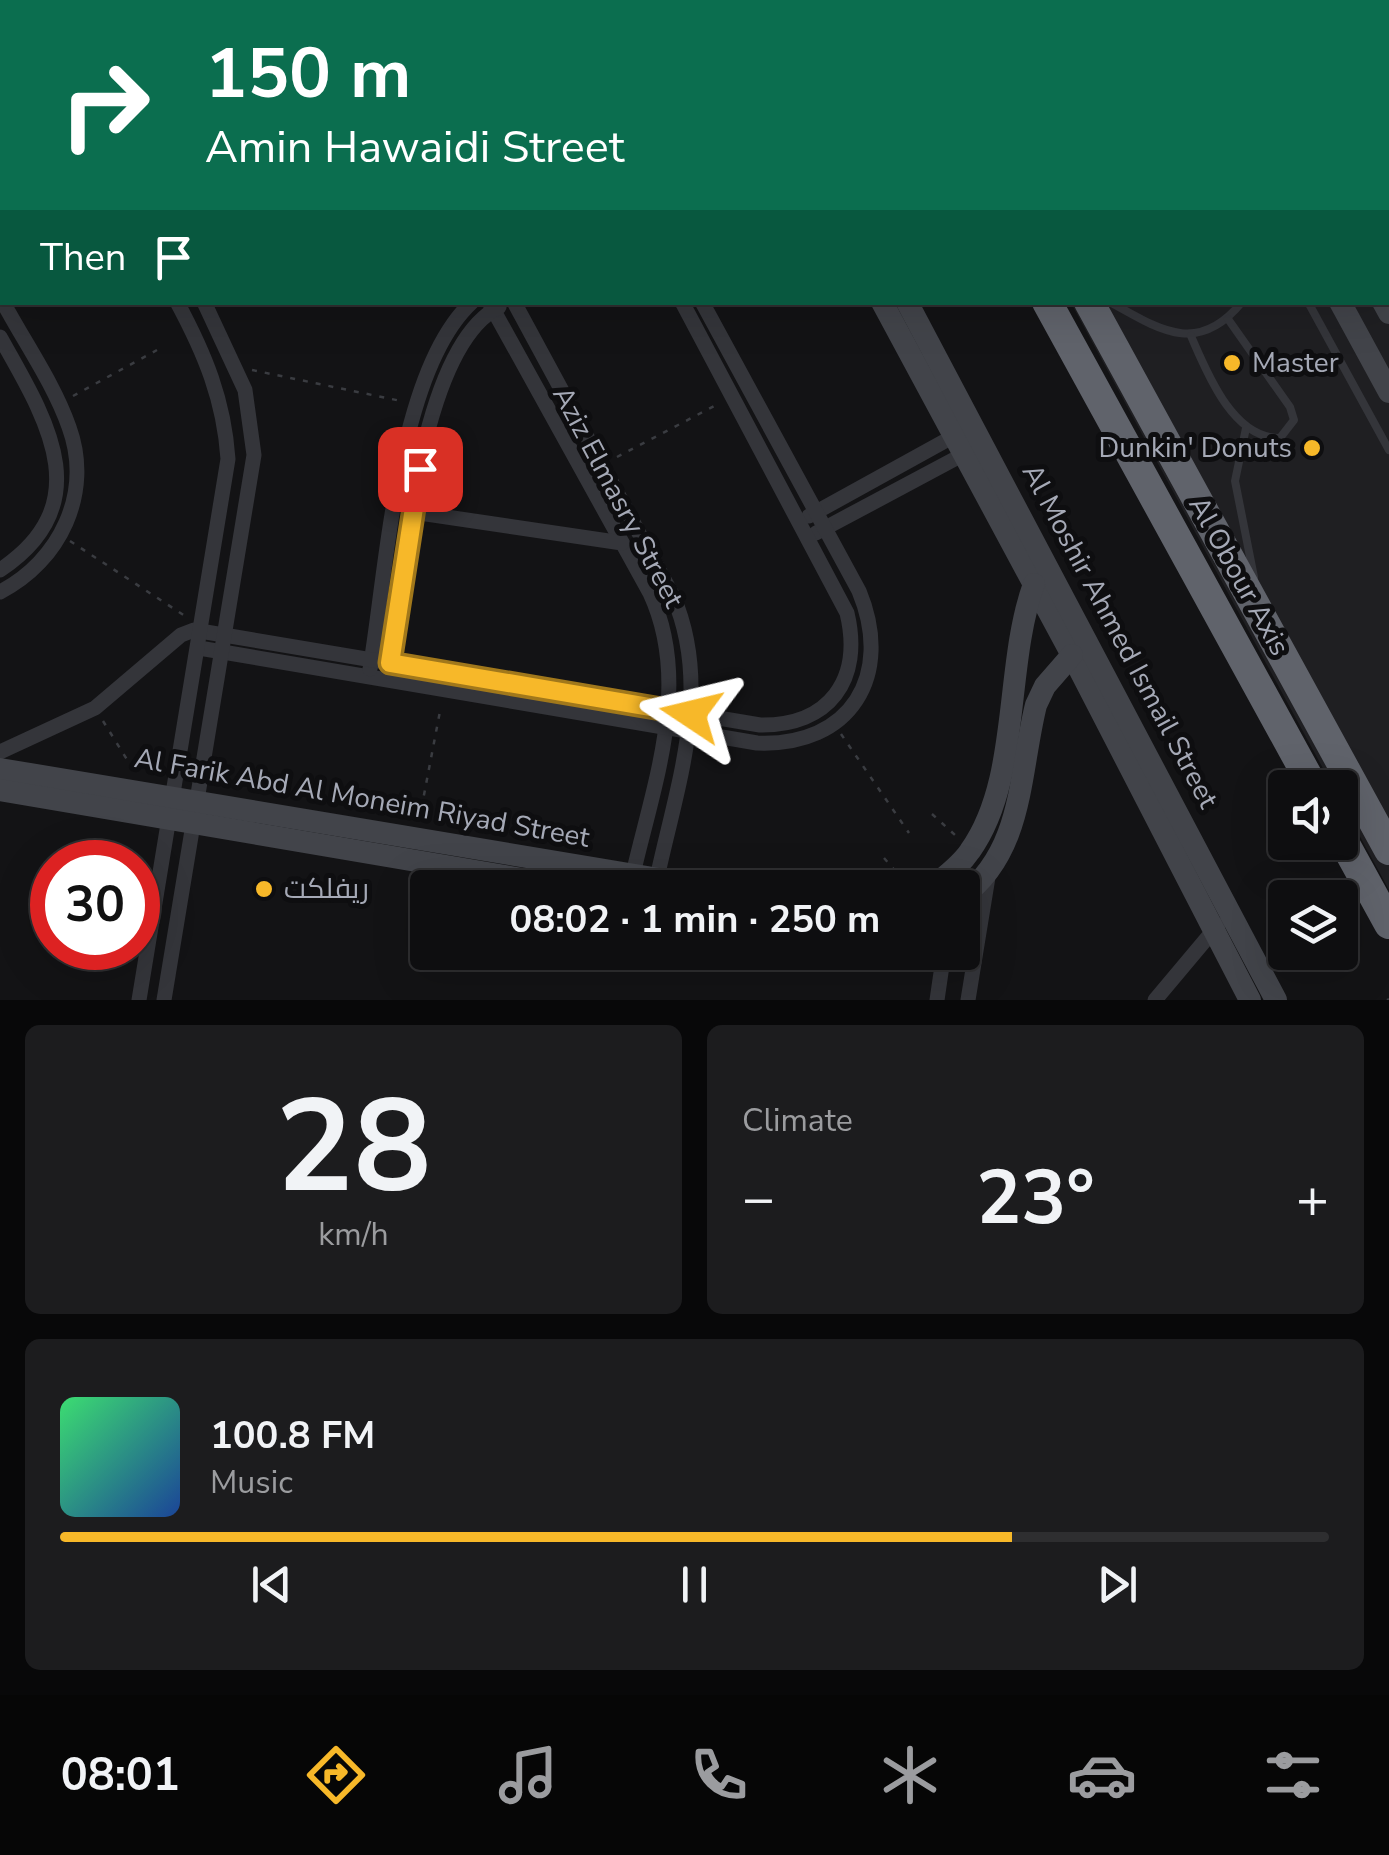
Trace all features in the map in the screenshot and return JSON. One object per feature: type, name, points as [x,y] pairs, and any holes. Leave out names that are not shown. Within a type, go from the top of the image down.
[{"type":"highway","name":"Al Obour Axis","points":[[1049,305],[1304,770]]},
{"type":"highway","name":"Al Obour Axis","points":[[1090,305],[1389,850]]},
{"type":"highway","points":[[1354,860],[1389,924]]},
{"type":"street","points":[[0,592],[40,565],[60,535],[72,505],[77,466],[69,427],[5,305]]},
{"type":"street","points":[[139,1000],[226,490],[226,429],[210,370],[178,305]]},
{"type":"street","points":[[164,1000],[254,455],[252,422],[236,366],[206,305]]},
{"type":"street","points":[[368,677],[416,404],[440,346],[470,305]]},
{"type":"street","points":[[388,680],[428,426],[442,382],[465,334],[500,305]]},
{"type":"street","name":"Aziz Elmasry Street","points":[[502,305],[602,465],[681,613],[692,667],[691,714],[659,870]]},
{"type":"street","name":"Aziz Elmasry Street","points":[[502,305],[666,636],[666,727],[634,870]]},
{"type":"street","points":[[0,752],[95,708],[182,635],[202,629],[691,714],[782,725],[812,714],[837,694],[847,675],[852,632],[840,596],[684,305]]},
{"type":"street","points":[[199,648],[781,744],[818,734],[835,724],[856,701],[867,680],[871,632],[858,591],[704,305]]},
{"type":"street","name":"Al Moshir Ahmed Ismail Street","points":[[884,305],[1072,654],[1222,919],[1276,1000]]},
{"type":"street","name":"Al Moshir Ahmed Ismail Street","points":[[909,305],[1222,919],[1250,1000]]},
{"type":"street","points":[[1342,305],[1389,392]]},
{"type":"street","points":[[0,337],[51,433],[57,477],[47,520],[36,540],[0,570]]},
{"type":"street","points":[[800,521],[889,472],[959,445]]},
{"type":"street","points":[[808,538],[898,490],[959,445]]},
{"type":"street","points":[[889,472],[898,490]]},
{"type":"street","points":[[413,512],[622,543]]},
{"type":"street","points":[[950,870],[971,850],[984,828],[998,784],[1021,631],[1034,584]]},
{"type":"street","points":[[980,880],[1008,838],[1036,705],[1045,686],[1072,654]]},
{"type":"street","name":"Al Farik Abd Al Moneim Riyad Street","points":[[0,769],[147,792],[172,807]]},
{"type":"street","name":"Al Farik Abd Al Moneim Riyad Street","points":[[0,790],[172,807],[486,870]]},
{"type":"street","name":"Al Farik Abd Al Moneim Riyad Street","points":[[196,811],[416,837],[610,870]]},
{"type":"street","points":[[984,828],[996,827],[1008,838]]},
{"type":"street","points":[[968,1000],[989,872]]},
{"type":"street","points":[[1155,1000],[1222,919]]},
{"type":"street","points":[[937,1000],[941,970]]},
{"type":"lane","points":[[1115,305],[1156,329],[1191,336],[1228,319],[1240,305]]},
{"type":"lane","points":[[1310,305],[1389,450]]},
{"type":"lane","points":[[1191,336],[1208,374],[1246,428],[1268,438],[1280,438],[1294,420],[1290,406],[1228,319]]},
{"type":"lane","points":[[1246,428],[1235,481],[1261,616]]},
{"type":"path","points":[[58,404],[158,350]]},
{"type":"path","points":[[236,366],[416,404]]},
{"type":"path","points":[[602,465],[733,396]]},
{"type":"path","points":[[60,535],[202,629]]},
{"type":"path","points":[[416,837],[444,690]]},
{"type":"path","points":[[95,708],[147,792]]},
{"type":"path","points":[[835,724],[909,833]]},
{"type":"path","points":[[932,814],[971,850]]},
{"type":"path","points":[[884,858],[894,870]]},
{"type":"shaded area","points":[[1072,305],[1389,305],[1389,890],[1358,833],[1358,770],[1324,770]]},
{"type":"place","name":"Master","points":[[1232,363]]},
{"type":"place","name":"Dunkin' Donuts","points":[[1312,448]]},
{"type":"place","name":"ريفلكت","points":[[264,889]]},
{"type":"route","points":[[420,469],[390,663],[691,714]]}]
